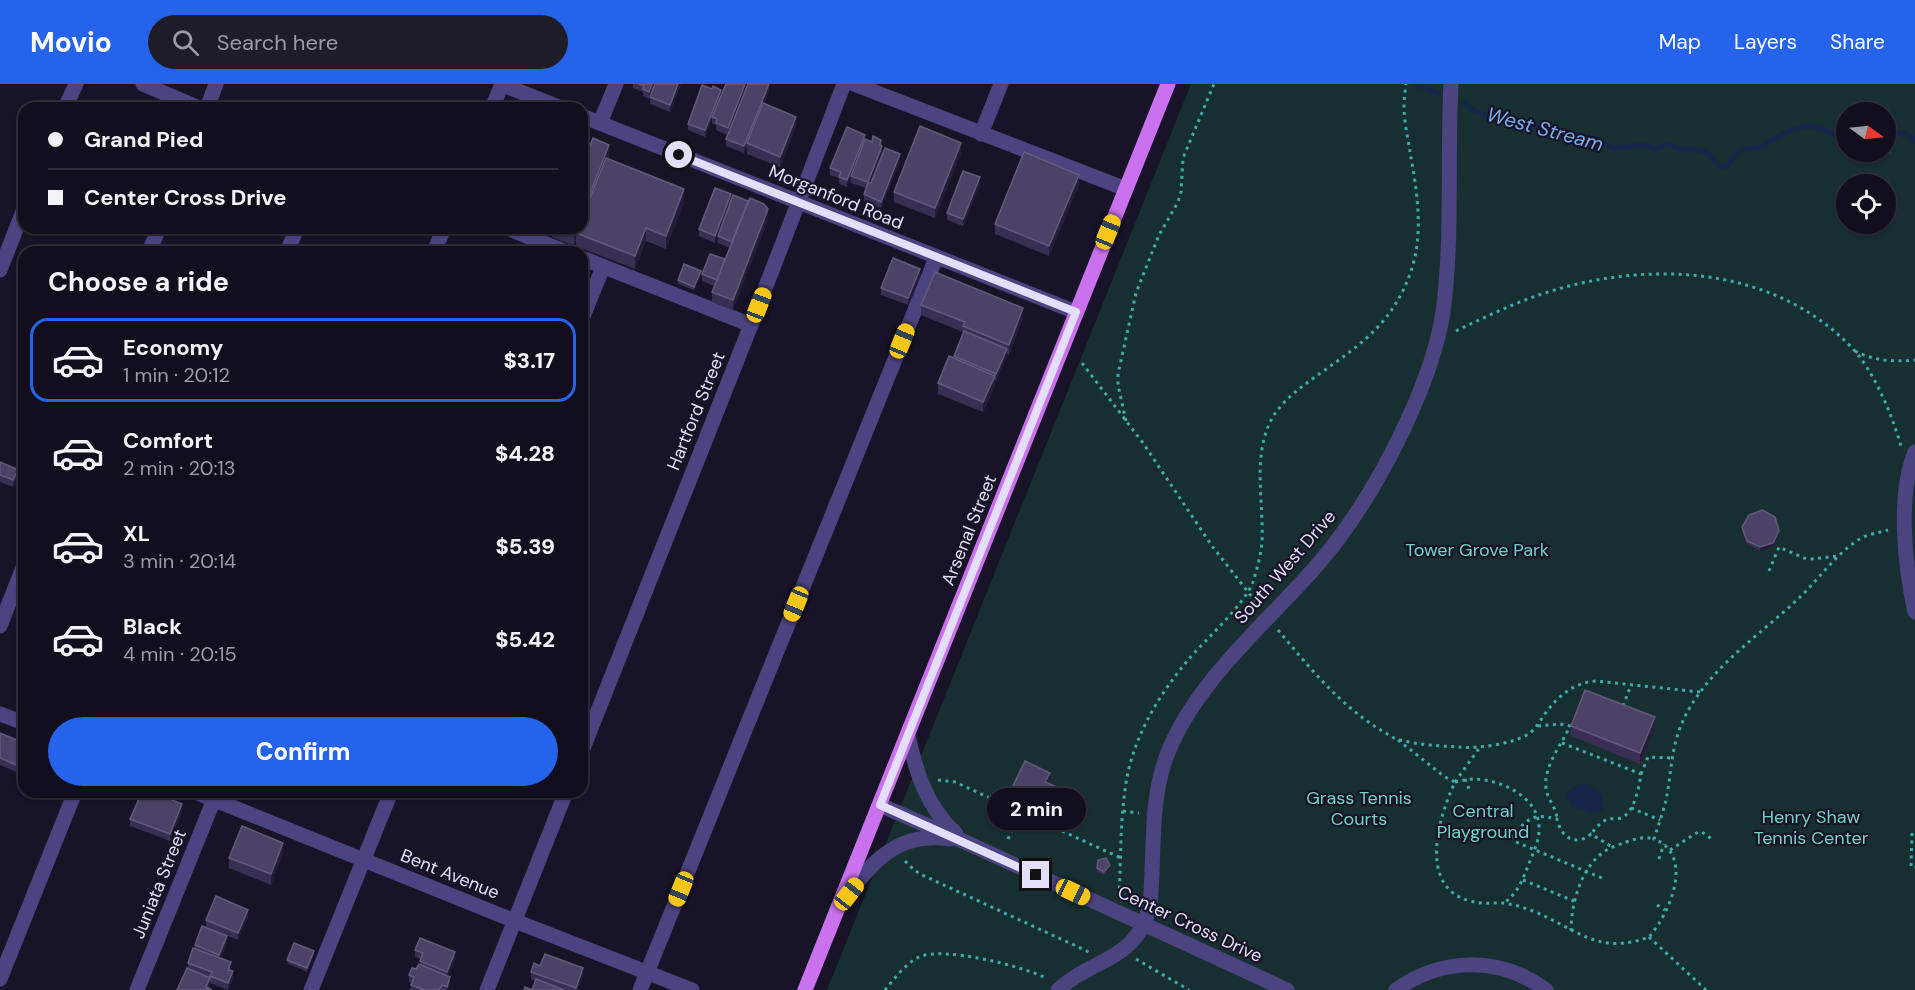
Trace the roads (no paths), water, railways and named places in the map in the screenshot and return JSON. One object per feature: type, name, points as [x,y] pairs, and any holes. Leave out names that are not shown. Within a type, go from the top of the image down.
[{"type":"main road","name":"Arsenal Street","points":[[805,990],[1168,84]]},
{"type":"street","points":[[68,102],[76,84]]},
{"type":"street","points":[[143,84],[185,102]]},
{"type":"street","points":[[209,102],[216,84]]},
{"type":"street","points":[[494,102],[502,84],[546,102]]},
{"type":"street","points":[[600,123],[616,84]]},
{"type":"street","name":"Hartford Street","points":[[588,736],[844,84]]},
{"type":"street","points":[[854,84],[1126,189]]},
{"type":"street","points":[[981,134],[1001,84]]},
{"type":"street","name":"South West Drive","points":[[1144,925],[1148,916],[1152,891],[1155,810],[1159,782],[1166,756],[1179,730],[1220,671],[1324,557],[1353,518],[1370,492],[1399,437],[1430,363],[1443,314],[1446,284],[1451,84]]},
{"type":"street","name":"Morganford Road","points":[[588,118],[1076,312]]},
{"type":"street","points":[[0,270],[18,224]]},
{"type":"street","points":[[522,234],[551,246]]},
{"type":"street","points":[[640,990],[936,258]]},
{"type":"street","points":[[588,261],[751,325]]},
{"type":"street","points":[[588,304],[603,267]]},
{"type":"street","points":[[1909,451],[1905,528],[1908,574],[1915,612]]},
{"type":"street","points":[[0,626],[18,580]]},
{"type":"street","points":[[0,714],[18,721]]},
{"type":"street","points":[[908,735],[925,794],[944,822],[965,842]]},
{"type":"street","points":[[0,979],[73,798]]},
{"type":"street","name":"Juniata Street","points":[[137,990],[215,798]]},
{"type":"street","name":"Bent Avenue","points":[[221,798],[364,860],[692,990]]},
{"type":"street","points":[[311,990],[389,798]]},
{"type":"street","points":[[487,990],[564,798]]},
{"type":"street","name":"Center Cross Drive","points":[[880,805],[1287,990]]},
{"type":"street","points":[[836,911],[873,865],[898,846],[908,841],[939,838],[965,842]]},
{"type":"street","points":[[1059,989],[1122,950],[1135,939],[1144,925]]},
{"type":"street","points":[[1396,990],[1432,970],[1475,964],[1507,969],[1546,990]]},
{"type":"water","points":[[1581,784],[1596,789],[1602,796],[1602,812],[1594,811],[1592,814],[1570,805],[1572,802],[1565,797],[1568,791]]},
{"type":"waterway","name":"West Stream","points":[[1416,84],[1437,93]]},
{"type":"waterway","name":"West Stream","points":[[1465,104],[1472,110],[1495,118],[1589,137],[1615,148],[1641,145],[1656,149],[1668,144],[1680,149],[1701,151],[1708,154],[1721,168],[1727,166],[1741,150],[1763,147],[1785,133],[1806,126],[1817,127],[1836,136]]},
{"type":"waterway","name":"West Stream","points":[[1896,132],[1909,136],[1915,142]]},
{"type":"park label","name":"Tower Grove Park","points":[[1477,550]]},
{"type":"park label","name":"Grass Tennis Courts","points":[[1359,808]]},
{"type":"park label","name":"Central Playground","points":[[1483,821]]},
{"type":"park label","name":"Henry Shaw Tennis Center","points":[[1811,827]]}]
